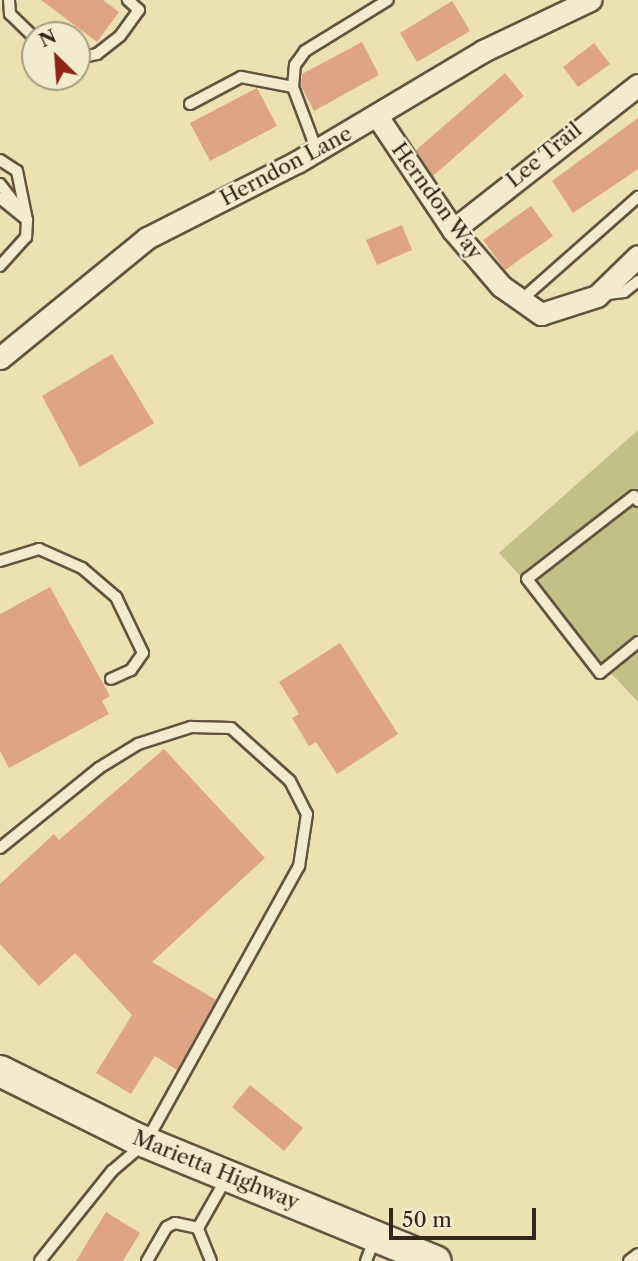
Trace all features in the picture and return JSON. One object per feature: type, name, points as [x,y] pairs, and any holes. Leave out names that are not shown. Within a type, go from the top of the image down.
[{"type":"main road","name":"Marietta Highway","points":[[0,1071],[146,1142],[229,1176],[371,1248],[436,1261]]},
{"type":"street","name":"Herndon Lane","points":[[0,358],[147,238],[317,151],[483,51],[590,0]]},
{"type":"street","name":"Lee Trail","points":[[453,230],[638,85]]},
{"type":"street","name":"Herndon Way","points":[[377,116],[453,230],[501,286],[541,314],[597,296],[638,256]]},
{"type":"lane","points":[[9,0],[10,13],[21,24]]},
{"type":"lane","points":[[91,55],[97,54],[120,36],[139,10],[128,0]]},
{"type":"lane","points":[[317,151],[293,88],[295,65],[306,51],[388,0]]},
{"type":"lane","points":[[190,104],[241,77],[293,88]]},
{"type":"lane","points":[[0,160],[17,171],[27,220],[26,237],[0,266]]},
{"type":"lane","points":[[0,184],[27,220]]},
{"type":"lane","points":[[521,300],[638,197]]},
{"type":"lane","points":[[0,198],[27,220]]},
{"type":"lane","points":[[597,296],[624,292],[638,281]]},
{"type":"lane","points":[[638,501],[634,496],[527,579],[600,673],[638,642]]},
{"type":"lane","points":[[0,561],[39,549],[82,568],[116,597],[143,653],[131,670],[111,679]]},
{"type":"lane","points":[[0,848],[99,768],[138,744],[191,727],[231,728],[290,781],[307,814],[299,866],[146,1142],[112,1171],[40,1261]]},
{"type":"lane","points":[[198,1228],[229,1176]]},
{"type":"lane","points":[[147,1261],[167,1227],[175,1223],[198,1228]]},
{"type":"lane","points":[[198,1228],[211,1261]]},
{"type":"lane","points":[[629,1261],[638,1254]]},
{"type":"green space","points":[[638,430],[638,702],[499,553]]},
{"type":"building","points":[[41,0],[103,0],[119,12],[97,42],[91,38],[91,21],[69,21]]},
{"type":"building","points":[[452,1],[470,31],[417,62],[400,33]]},
{"type":"building","points":[[362,42],[379,75],[314,111],[301,86],[302,74]]},
{"type":"building","points":[[594,43],[610,64],[578,87],[563,67]]},
{"type":"building","points":[[505,73],[524,96],[433,176],[416,150]]},
{"type":"building","points":[[257,88],[277,126],[210,161],[190,123]]},
{"type":"building","points":[[638,118],[638,169],[573,213],[552,181]]},
{"type":"building","points":[[531,206],[553,236],[505,270],[483,240]]},
{"type":"building","points":[[402,225],[412,250],[377,265],[366,240]]},
{"type":"building","points":[[112,354],[154,423],[80,467],[42,396]]},
{"type":"building","points":[[50,587],[110,696],[102,701],[109,714],[9,768],[0,751],[0,614]]},
{"type":"building","points":[[340,643],[398,734],[337,774],[316,742],[309,746],[292,718],[299,714],[279,682]]},
{"type":"building","points":[[164,749],[265,858],[152,962],[216,1000],[177,1070],[155,1056],[131,1094],[96,1073],[132,1015],[75,953],[39,986],[0,944],[0,884],[54,834],[59,840]]},
{"type":"building","points":[[250,1085],[303,1128],[284,1151],[232,1107]]},
{"type":"building","points":[[106,1212],[140,1233],[123,1261],[76,1261]]}]
